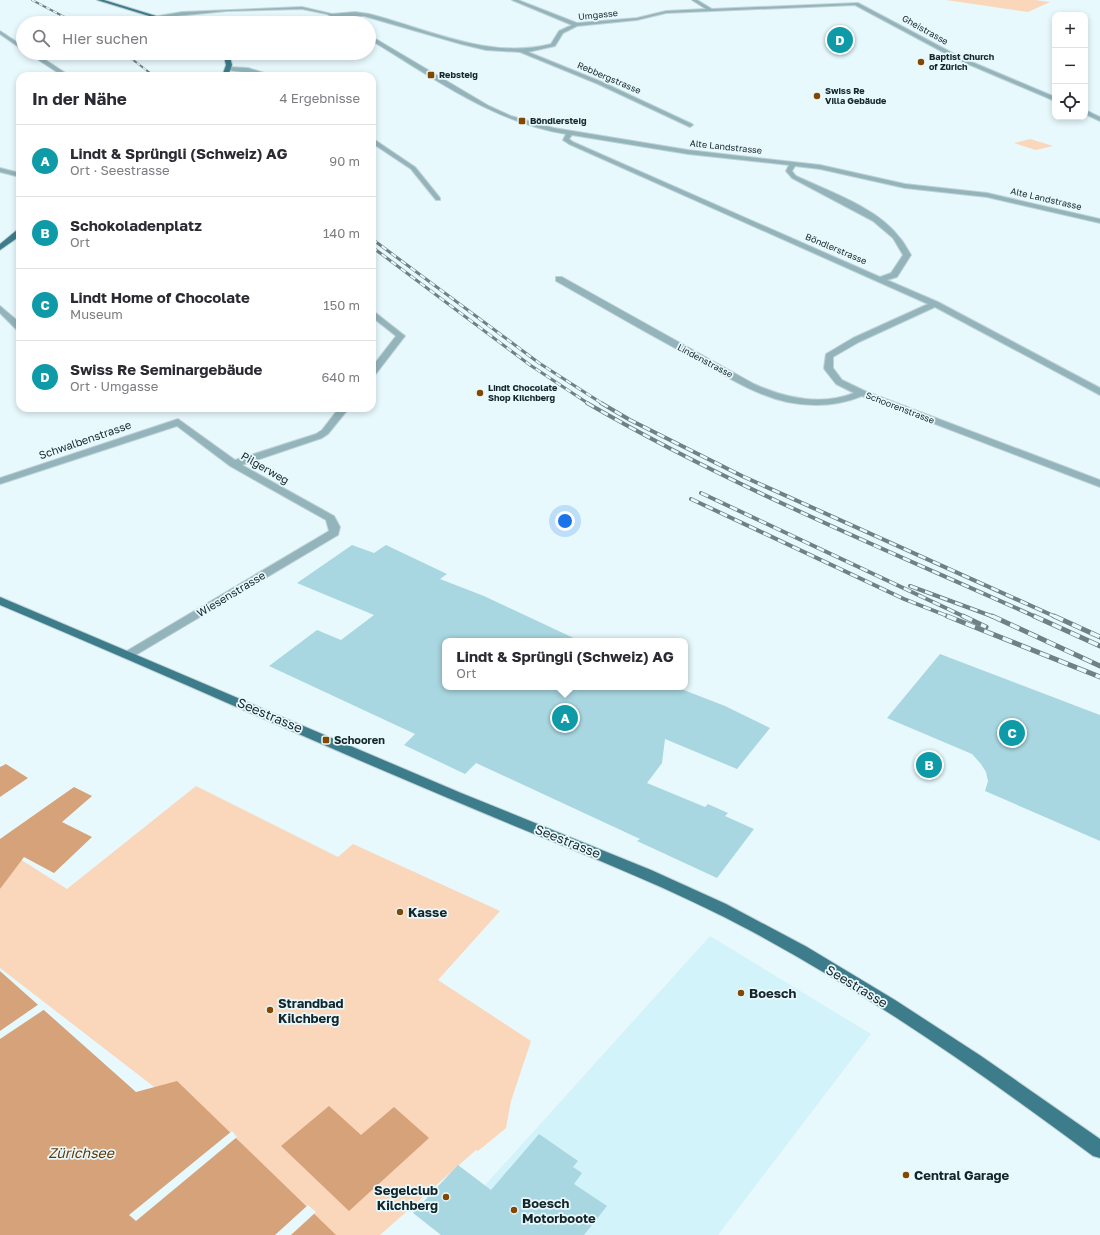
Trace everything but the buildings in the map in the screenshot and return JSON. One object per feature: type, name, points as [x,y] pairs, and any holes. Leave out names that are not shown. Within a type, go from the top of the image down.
[{"type":"main road","points":[[99,0],[152,16]]},
{"type":"main road","points":[[228,60],[229,70]]},
{"type":"main road","points":[[0,248],[16,235]]},
{"type":"main road","name":"Seestrasse","points":[[0,601],[457,796],[598,853],[715,906],[760,929],[943,1039],[1053,1115],[1100,1150]]},
{"type":"street","points":[[514,0],[576,25]]},
{"type":"street","points":[[694,0],[711,10]]},
{"type":"street","name":"Umgasse","points":[[376,17],[474,45],[498,50],[520,51],[548,47],[555,43],[561,32],[576,25],[632,19],[666,12],[856,2]]},
{"type":"street","name":"Gheistrasse","points":[[856,2],[958,58],[1052,98]]},
{"type":"street","points":[[160,16],[174,13],[309,6],[332,15]]},
{"type":"street","name":"Umgasse","points":[[332,15],[368,14],[374,16]]},
{"type":"street","points":[[0,32],[16,43]]},
{"type":"street","name":"Alte Landstrasse","points":[[376,41],[487,107],[516,119],[570,133],[688,152],[820,167],[905,186],[987,195],[1100,221]]},
{"type":"street","name":"Rebbergstrasse","points":[[520,51],[600,83],[690,125]]},
{"type":"street","points":[[42,60],[61,72]]},
{"type":"street","points":[[229,70],[248,70],[256,72]]},
{"type":"street","points":[[1088,113],[1100,119]]},
{"type":"street","name":"Böndlerstrasse","points":[[570,133],[566,137],[566,140],[571,143],[935,304],[1100,392]]},
{"type":"street","points":[[376,143],[413,168],[438,199]]},
{"type":"street","points":[[793,164],[789,171],[794,177],[863,211],[896,237],[907,255],[894,274],[881,279]]},
{"type":"street","points":[[0,170],[16,174]]},
{"type":"street","name":"Lindenstrasse","points":[[559,279],[641,327],[757,389],[799,402],[825,403],[846,400],[862,393]]},
{"type":"street","name":"Schoorenstrasse","points":[[935,304],[856,340],[829,356],[828,368],[840,382],[862,393],[1100,484]]},
{"type":"street","points":[[0,308],[16,324]]},
{"type":"street","points":[[376,316],[402,336],[376,368]]},
{"type":"street","points":[[234,464],[319,436],[325,432],[341,412]]},
{"type":"street","name":"Pilgerweg","points":[[178,422],[213,450],[234,464],[330,518],[335,527],[334,533]]},
{"type":"street","name":"Schwalbenstrasse","points":[[0,481],[178,422]]},
{"type":"street","name":"Wiesenstrasse","points":[[129,655],[334,533]]},
{"type":"shaded area","points":[[946,0],[1035,0],[1050,2],[1028,12]]},
{"type":"shaded area","points":[[1030,139],[1053,146],[1036,150],[1014,143]]},
{"type":"shaded area","name":"Strandbad Kilchberg","points":[[196,786],[338,857],[353,844],[500,911],[438,980],[531,1041],[511,1101],[506,1128],[478,1151],[476,1150],[380,1235],[315,1235],[171,1100],[0,968],[0,889],[20,859],[67,889]]},
{"type":"shaded area","name":"Boesch Motorboote","points":[[710,936],[871,1034],[718,1235],[440,1235]]},
{"type":"water","points":[[6,764],[28,778],[0,797],[0,767]]},
{"type":"water","points":[[74,787],[92,796],[62,822],[92,837],[54,873],[24,857],[0,889],[0,839]]},
{"type":"water","name":"Zürichsee","points":[[0,971],[136,1092],[177,1081],[336,1235],[0,1235]]},
{"type":"water","points":[[329,1106],[361,1135],[394,1107],[429,1138],[349,1211],[281,1146]]},
{"type":"pier","points":[[39,1004],[45,1009],[0,1039],[0,1031]]},
{"type":"pier","points":[[232,1131],[237,1137],[136,1221],[129,1215]]},
{"type":"pier","points":[[308,1205],[316,1212],[291,1235],[275,1235]]},
{"type":"railway","points":[[32,0],[63,16]]},
{"type":"railway","points":[[133,60],[149,72]]},
{"type":"railway","points":[[376,242],[539,363],[603,404]]},
{"type":"railway","points":[[376,250],[530,365],[589,404]]},
{"type":"railway","points":[[587,403],[696,462],[808,516],[1036,617]]},
{"type":"railway","points":[[601,403],[630,420],[742,476],[1056,617]]},
{"type":"railway","points":[[701,493],[965,617]]},
{"type":"railway","points":[[691,499],[904,599],[950,617]]},
{"type":"railway","points":[[910,586],[994,617]]},
{"type":"railway","points":[[947,616],[1100,677]]},
{"type":"railway","points":[[963,616],[986,627]]},
{"type":"railway","points":[[992,616],[1100,666]]},
{"type":"railway","points":[[1034,616],[1100,646]]},
{"type":"railway","points":[[1054,616],[1100,637]]},
{"type":"place","name":"Swiss Re Seminargebäude","points":[[840,40]]},
{"type":"place","name":"Baptist Church of Zürich","points":[[921,62]]},
{"type":"place","name":"Rebsteig","points":[[431,75]]},
{"type":"place","name":"Swiss Re Villa Gebäude","points":[[817,96]]},
{"type":"place","name":"Böndlersteig","points":[[522,121]]},
{"type":"place","name":"Lindt Chocolate Shop Kilchberg","points":[[480,393]]},
{"type":"place","name":"Lindt & Sprüngli (Schweiz) AG","points":[[565,718]]},
{"type":"place","name":"Lindt Home of Chocolate","points":[[1012,733]]},
{"type":"place","name":"Schooren","points":[[326,740]]},
{"type":"place","name":"Schokoladenplatz","points":[[929,765]]},
{"type":"place","name":"Kasse","points":[[400,912]]},
{"type":"place","name":"Boesch","points":[[741,993]]},
{"type":"place","name":"Strandbad Kilchberg","points":[[270,1010]]},
{"type":"place","name":"Central Garage","points":[[906,1175]]},
{"type":"place","name":"Segelclub Kilchberg","points":[[446,1197]]},
{"type":"place","name":"Boesch Motorboote","points":[[514,1210]]}]
